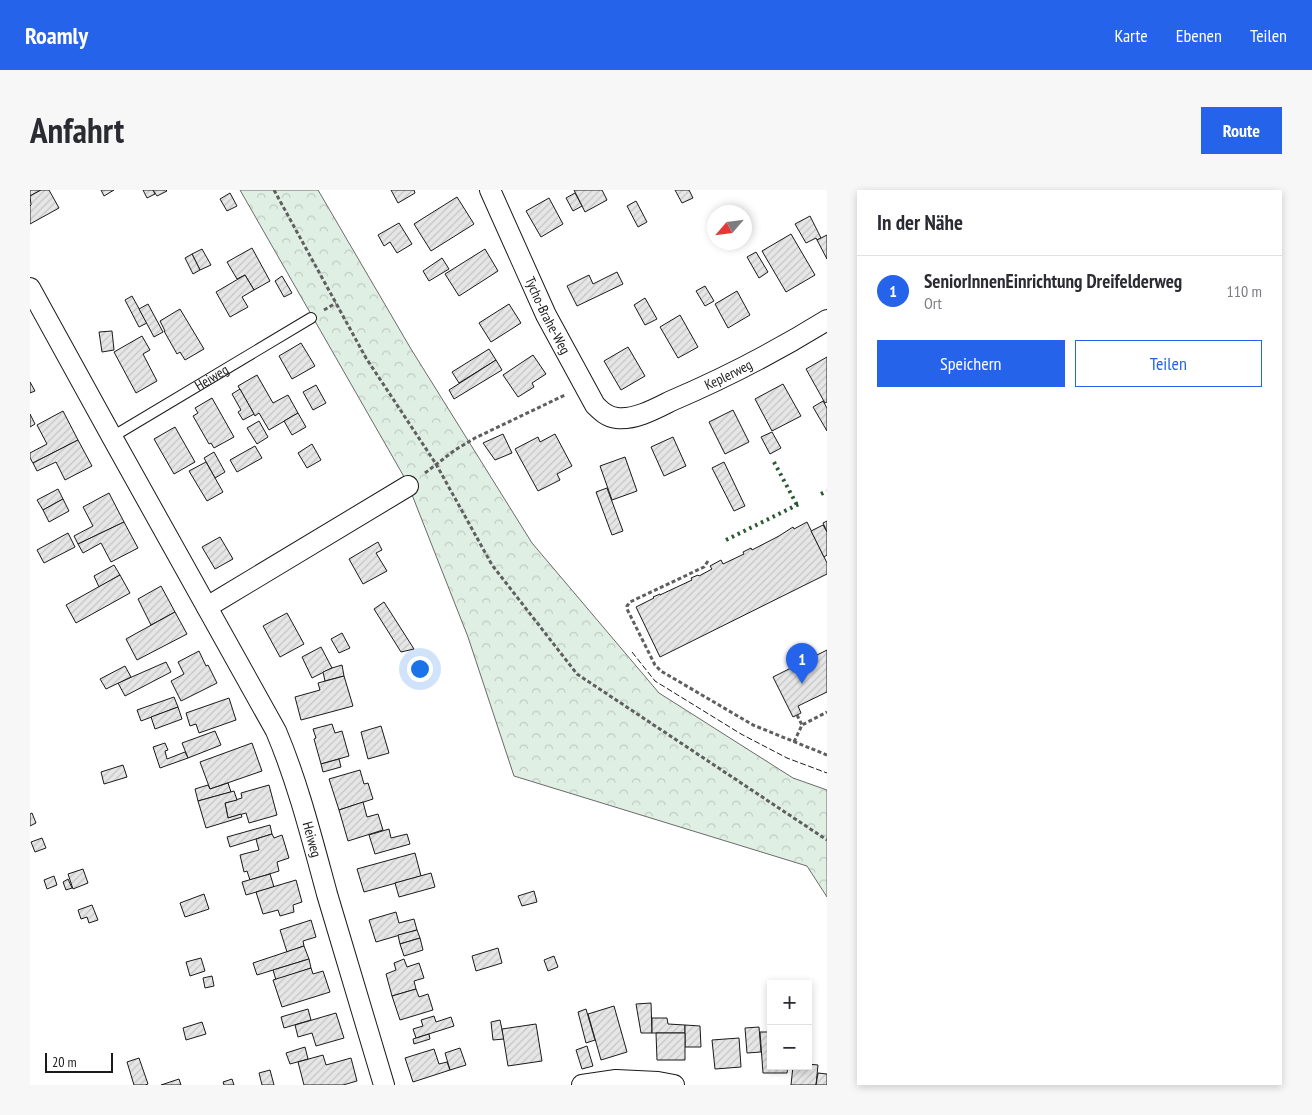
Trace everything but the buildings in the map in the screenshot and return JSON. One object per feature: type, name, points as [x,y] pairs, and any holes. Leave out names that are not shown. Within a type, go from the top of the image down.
[{"type":"street","name":"Tycho-Brahe-Weg","points":[[490,190],[546,315],[584,386],[595,404],[605,415],[626,418]]},
{"type":"street","name":"Heiweg","points":[[30,288],[276,731],[288,760],[384,1085]]},
{"type":"street","name":"Keplerweg","points":[[626,418],[642,414],[708,386],[790,344],[827,320]]},
{"type":"street","points":[[208,607],[408,486]]},
{"type":"street","points":[[582,1085],[616,1080],[658,1082],[674,1085]]},
{"type":"lane","name":"Heiweg","points":[[112,437],[311,318]]},
{"type":"path","points":[[274,190],[366,358],[436,464],[492,565],[577,674],[826,840]]},
{"type":"path","points":[[408,486],[436,464],[475,438],[584,386]]},
{"type":"path","points":[[708,561],[704,567],[630,602],[626,606],[655,665],[753,725],[827,755]]},
{"type":"path","points":[[794,742],[802,725],[827,712]]},
{"type":"path","points":[[797,715],[802,725]]},
{"type":"green space","points":[[240,190],[318,190],[411,349],[532,543],[659,693],[793,778],[827,790],[827,897],[807,866],[514,776],[468,637],[407,482]]},
{"type":"hedge","points":[[774,462],[797,505]]},
{"type":"hedge","points":[[821,494],[827,491]]},
{"type":"hedge","points":[[726,540],[799,504]]},
{"type":"fence","points":[[632,652],[655,681],[741,734],[787,758],[827,773]]},
{"type":"place","name":"SeniorInnenEinrichtung Dreifelderweg","points":[[802,684]]}]
